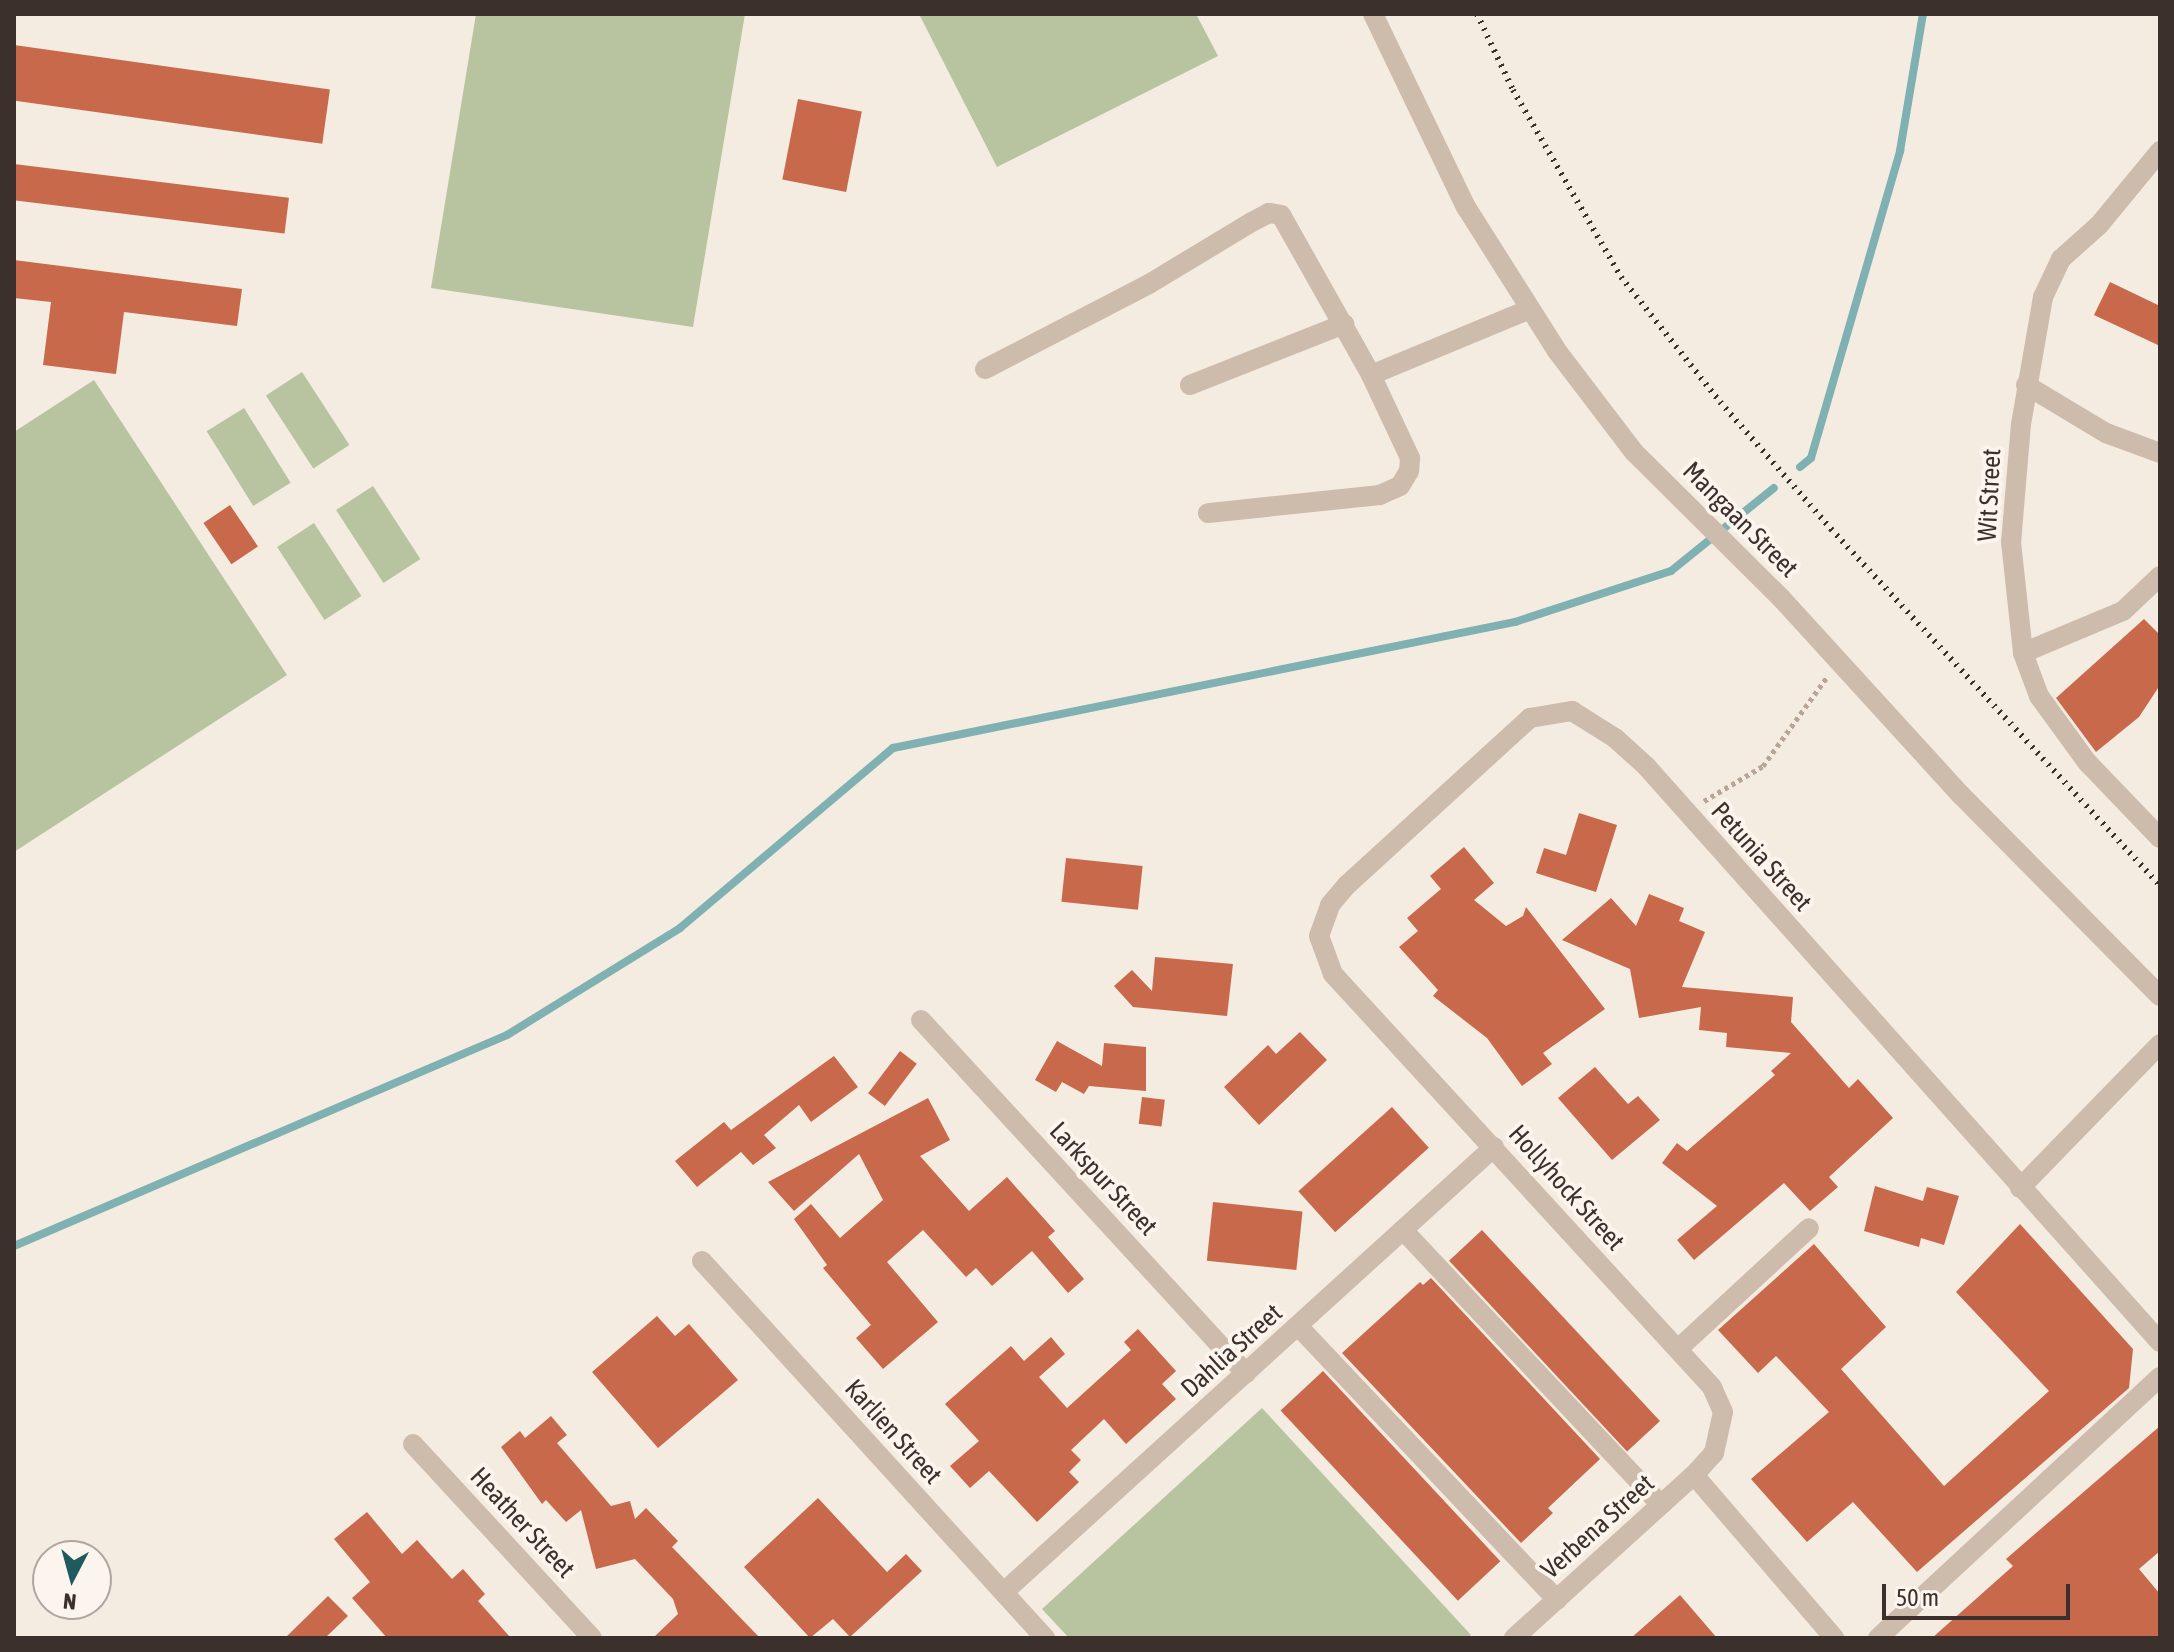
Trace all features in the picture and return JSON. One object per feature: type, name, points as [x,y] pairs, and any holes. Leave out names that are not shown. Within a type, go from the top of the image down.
[{"type":"street","name":"Mangaan Street","points":[[1373,14],[1466,207],[1530,309],[1634,452],[1698,512],[1781,598],[1838,664],[2160,996]]},
{"type":"street","name":"Wit Street","points":[[2160,151],[2099,225],[2061,259],[2043,297],[2026,385],[2011,542],[2023,653],[2058,725],[2160,838]]},
{"type":"street","points":[[985,369],[1149,284],[1269,213],[1286,218],[1371,375],[1410,458],[1400,486],[1340,503],[1208,513]]},
{"type":"street","points":[[1371,375],[1530,309]]},
{"type":"street","points":[[1190,385],[1344,324]]},
{"type":"street","points":[[2026,385],[2106,433],[2160,453]]},
{"type":"street","points":[[2023,653],[2123,611],[2160,576]]},
{"type":"street","name":"Petunia Street","points":[[1333,974],[1319,936],[1330,905],[1530,718],[1572,711],[1592,721],[1646,766],[2160,1342]]},
{"type":"street","name":"Hollyhock Street","points":[[1333,974],[1712,1387],[1723,1412],[1714,1453]]},
{"type":"street","name":"Larkspur Street","points":[[921,1020],[1246,1373]]},
{"type":"street","points":[[2020,1188],[2160,1044]]},
{"type":"street","name":"Dahlia Street","points":[[1004,1592],[1494,1147]]},
{"type":"street","points":[[1678,1349],[1809,1228]]},
{"type":"street","points":[[1403,1230],[1661,1505]]},
{"type":"street","name":"Karlien Street","points":[[702,1261],[1045,1638]]},
{"type":"street","points":[[1298,1326],[1557,1600]]},
{"type":"street","points":[[1878,1638],[2160,1377]]},
{"type":"street","name":"Heather Street","points":[[413,1444],[592,1638]]},
{"type":"street","name":"Verbena Street","points":[[1514,1638],[1694,1475],[1714,1453]]},
{"type":"street","points":[[1694,1475],[1834,1638]]},
{"type":"path","points":[[1681,806],[1712,799],[1763,766],[1838,664]]},
{"type":"green space","points":[[476,14],[745,14],[693,327],[431,288]]},
{"type":"green space","points":[[919,14],[1196,14],[1218,56],[997,167]]},
{"type":"green space","points":[[302,372],[349,445],[313,468],[266,395]]},
{"type":"green space","points":[[94,380],[287,675],[14,852],[14,432]]},
{"type":"green space","points":[[244,408],[291,483],[253,506],[207,431]]},
{"type":"green space","points":[[373,486],[420,559],[383,583],[336,510]]},
{"type":"green space","points":[[314,523],[361,596],[324,620],[277,547]]},
{"type":"green space","points":[[1262,1408],[1471,1635],[1467,1638],[1069,1638],[1042,1609]]},
{"type":"building","points":[[14,45],[330,89],[322,144],[14,101]]},
{"type":"building","points":[[798,99],[862,111],[846,192],[782,179]]},
{"type":"building","points":[[14,164],[289,198],[285,233],[14,200]]},
{"type":"building","points":[[14,260],[242,289],[237,326],[124,312],[116,374],[43,365],[51,302],[14,298]]},
{"type":"building","points":[[2110,282],[2160,306],[2160,346],[2094,315]]},
{"type":"building","points":[[230,505],[258,546],[231,564],[203,523]]},
{"type":"building","points":[[2144,619],[2160,635],[2160,685],[2139,717],[2096,752],[2056,698]]},
{"type":"building","points":[[1579,813],[1617,825],[1596,892],[1536,873],[1544,848],[1566,855]]},
{"type":"building","points":[[1464,847],[1494,883],[1474,900],[1506,926],[1523,916],[1526,907],[1605,1009],[1543,1053],[1552,1064],[1522,1086],[1487,1038],[1433,996],[1438,990],[1399,947],[1418,931],[1407,918],[1441,889],[1430,876]]},
{"type":"building","points":[[1066,858],[1143,866],[1138,910],[1061,902]]},
{"type":"building","points":[[1649,894],[1684,908],[1679,921],[1705,932],[1682,987],[1793,997],[1791,1022],[1849,1088],[1858,1079],[1893,1118],[1829,1177],[1838,1187],[1810,1211],[1784,1183],[1694,1260],[1677,1240],[1717,1206],[1662,1163],[1677,1143],[1687,1151],[1775,1075],[1771,1071],[1791,1053],[1726,1047],[1727,1033],[1699,1030],[1701,1007],[1639,1018],[1630,969],[1562,940],[1611,898],[1636,926]]},
{"type":"building","points":[[1155,957],[1233,964],[1227,1016],[1133,1007],[1114,986],[1132,970],[1152,991]]},
{"type":"building","points":[[1300,1032],[1327,1060],[1259,1125],[1224,1087],[1268,1045],[1276,1054]]},
{"type":"building","points":[[1057,1041],[1102,1066],[1104,1043],[1146,1047],[1146,1091],[1089,1086],[1084,1094],[1062,1082],[1056,1092],[1035,1080]]},
{"type":"building","points":[[900,1051],[917,1064],[885,1106],[868,1093]]},
{"type":"building","points":[[834,1056],[858,1087],[811,1122],[799,1105],[764,1135],[776,1148],[753,1165],[741,1152],[697,1187],[675,1161],[724,1122],[731,1130]]},
{"type":"building","points":[[1595,1067],[1628,1104],[1638,1096],[1660,1120],[1612,1160],[1558,1098]]},
{"type":"building","points":[[1142,1097],[1165,1100],[1162,1127],[1139,1124]]},
{"type":"building","points":[[928,1098],[950,1140],[920,1156],[969,1211],[1007,1177],[1055,1231],[1048,1237],[1084,1279],[1068,1293],[1032,1251],[992,1286],[976,1268],[966,1277],[923,1230],[887,1262],[938,1322],[883,1369],[856,1338],[871,1325],[823,1268],[827,1265],[794,1219],[811,1204],[840,1238],[883,1200],[859,1154],[794,1211],[768,1182]]},
{"type":"building","points":[[1392,1107],[1429,1148],[1335,1232],[1298,1191]]},
{"type":"building","points":[[1875,1186],[1923,1201],[1927,1187],[1959,1196],[1944,1245],[1921,1238],[1919,1247],[1864,1231]]},
{"type":"building","points":[[1213,1202],[1303,1211],[1296,1270],[1207,1261]]},
{"type":"building","points":[[2020,1224],[2133,1349],[2129,1388],[1917,1572],[1853,1502],[1807,1542],[1751,1479],[1829,1412],[1776,1356],[1758,1373],[1718,1330],[1814,1244],[1886,1327],[1841,1369],[1944,1486],[2049,1391],[1956,1292]]},
{"type":"building","points":[[1482,1230],[1660,1421],[1627,1452],[1449,1261]]},
{"type":"building","points":[[1431,1278],[1600,1459],[1548,1508],[1553,1513],[1521,1543],[1342,1353],[1420,1282],[1423,1285]]},
{"type":"building","points":[[657,1316],[675,1336],[689,1324],[738,1380],[658,1448],[592,1372]]},
{"type":"building","points":[[1138,1329],[1176,1371],[1162,1384],[1176,1399],[1126,1444],[1104,1419],[1071,1450],[1081,1460],[1069,1472],[1079,1482],[1037,1522],[989,1471],[970,1488],[950,1466],[979,1441],[945,1404],[1011,1346],[1024,1361],[1051,1337],[1065,1354],[1039,1377],[1067,1408],[1131,1350],[1124,1342]]},
{"type":"building","points":[[1323,1371],[1500,1561],[1458,1601],[1281,1411]]},
{"type":"building","points":[[551,1416],[567,1435],[557,1443],[611,1506],[630,1501],[635,1519],[646,1508],[678,1541],[672,1547],[760,1638],[653,1638],[678,1614],[673,1599],[635,1559],[596,1569],[581,1510],[566,1522],[546,1500],[542,1504],[501,1447],[520,1431],[525,1438]]},
{"type":"building","points":[[2160,1426],[2160,1551],[2139,1569],[2160,1594],[2160,1638],[1932,1638],[2013,1566],[2006,1559]]},
{"type":"building","points":[[818,1498],[887,1572],[906,1554],[922,1571],[850,1637],[833,1619],[810,1638],[744,1567]]},
{"type":"building","points":[[367,1512],[402,1554],[417,1540],[452,1579],[463,1569],[485,1594],[478,1601],[511,1638],[387,1638],[352,1598],[370,1582],[334,1539]]},
{"type":"building","points":[[1680,1595],[1717,1638],[1631,1638]]},
{"type":"building","points":[[328,1596],[348,1616],[325,1638],[285,1638]]},
{"type":"waterway","points":[[1800,467],[1811,458],[1900,151],[1923,14]]},
{"type":"waterway","points":[[14,1246],[507,1035],[680,928],[893,748],[1515,622],[1671,571],[1774,488]]},
{"type":"railway","points":[[1477,14],[1513,90],[1621,277],[1720,402],[1831,529],[2160,885]]}]
